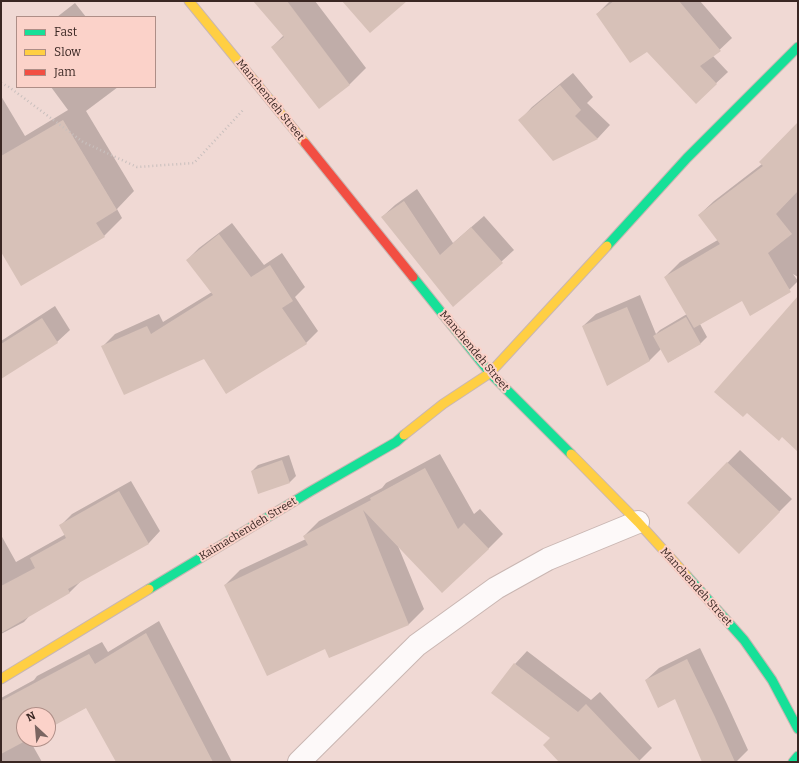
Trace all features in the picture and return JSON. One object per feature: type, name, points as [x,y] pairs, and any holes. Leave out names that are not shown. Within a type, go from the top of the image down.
[{"type":"street","name":"Manchendeh Street","points":[[189,1],[262,89],[490,373],[638,522],[744,640],[772,680],[790,710],[798,729]]},
{"type":"street","name":"Kaimachendeh Street","points":[[1,679],[311,491],[396,442],[443,404],[490,373],[687,158],[798,47]]},
{"type":"street","points":[[300,762],[417,645],[496,588],[548,559],[638,522]]},
{"type":"street","points":[[793,762],[798,756]]},
{"type":"path","points":[[1,82],[83,142],[137,167],[194,163],[262,89]]},
{"type":"building","points":[[253,1],[287,1],[350,85],[319,109],[271,47],[284,37]]},
{"type":"building","points":[[342,1],[407,1],[370,33]]},
{"type":"building","points":[[614,1],[679,1],[721,51],[700,66],[717,84],[696,104],[647,52],[630,63],[596,14]]},
{"type":"building","points":[[560,85],[581,110],[575,116],[598,139],[553,161],[518,120]]},
{"type":"building","points":[[63,120],[117,210],[96,223],[105,237],[21,286],[1,252],[1,156]]},
{"type":"building","points":[[798,122],[798,191],[776,214],[792,234],[768,253],[791,292],[750,316],[742,301],[694,328],[664,277],[720,244],[698,215],[763,166],[759,162]]},
{"type":"building","points":[[404,201],[440,255],[471,227],[503,263],[453,307],[381,217]]},
{"type":"building","points":[[219,234],[251,277],[270,265],[293,301],[282,308],[307,344],[226,394],[204,359],[124,395],[101,346],[147,326],[151,334],[213,295],[186,260]]},
{"type":"building","points":[[798,296],[798,452],[782,437],[779,441],[747,413],[743,417],[714,392]]},
{"type":"building","points":[[627,307],[650,361],[607,386],[582,326]]},
{"type":"building","points":[[686,317],[701,344],[668,363],[653,336]]},
{"type":"building","points":[[42,318],[58,343],[1,379],[1,344]]},
{"type":"building","points":[[282,460],[290,483],[258,494],[251,471]]},
{"type":"building","points":[[727,462],[780,512],[739,554],[687,503]]},
{"type":"building","points":[[425,468],[458,529],[464,523],[489,549],[442,593],[363,510],[409,625],[329,658],[325,649],[267,676],[224,585],[308,545],[303,536],[371,500],[370,498]]},
{"type":"building","points":[[119,491],[149,544],[68,589],[70,593],[1,633],[1,586],[35,568],[30,558],[66,538],[59,525]]},
{"type":"building","points":[[146,633],[213,762],[116,762],[86,708],[56,725],[56,707],[16,707],[16,746],[1,754],[1,701],[89,654],[95,664]]},
{"type":"building","points":[[687,659],[735,762],[702,762],[675,699],[658,708],[645,680]]},
{"type":"building","points":[[514,663],[578,712],[586,704],[641,762],[559,762],[543,745],[550,738],[491,693]]},
{"type":"traffic: fast","points":[[607,246],[687,158],[798,47]]},
{"type":"traffic: fast","points":[[413,277],[490,373],[571,454]]},
{"type":"traffic: fast","points":[[149,589],[311,491],[396,442],[404,435]]},
{"type":"traffic: fast","points":[[687,576],[744,640],[772,680],[798,729]]},
{"type":"traffic: fast","points":[[793,762],[798,756]]},
{"type":"traffic: slow","points":[[189,1],[305,143]]},
{"type":"traffic: slow","points":[[404,435],[443,404],[490,373],[607,246]]},
{"type":"traffic: slow","points":[[571,454],[638,522],[687,576]]},
{"type":"traffic: slow","points":[[1,679],[149,589]]},
{"type":"traffic: jam","points":[[305,143],[413,277]]}]
